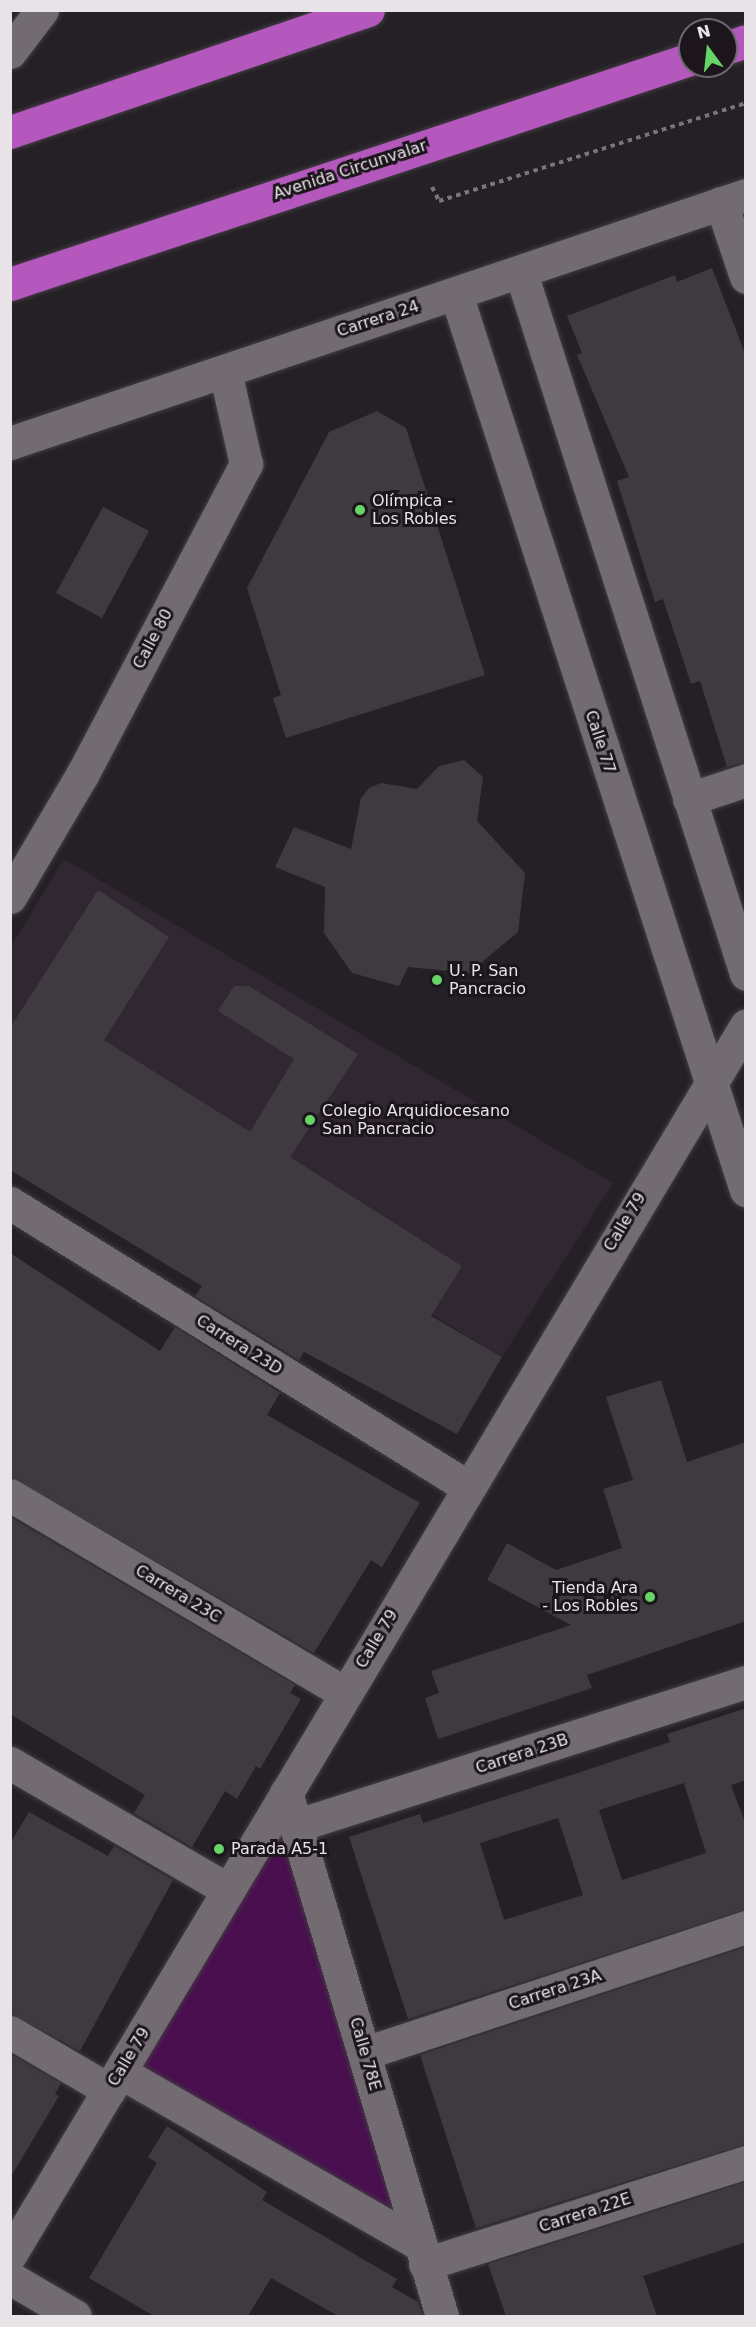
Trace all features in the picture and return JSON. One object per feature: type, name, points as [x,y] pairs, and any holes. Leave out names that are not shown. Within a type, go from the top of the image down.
[{"type":"highway","points":[[10,132],[368,10]]},
{"type":"highway","name":"Avenida Circunvalar","points":[[10,284],[678,63]]},
{"type":"street","points":[[10,52],[42,10]]},
{"type":"street","points":[[733,199],[746,277]]},
{"type":"street","name":"Carrera 24","points":[[10,443],[521,273],[733,199]]},
{"type":"street","points":[[521,273],[746,974]]},
{"type":"street","name":"Calle 77","points":[[456,294],[746,1190]]},
{"type":"street","name":"Calle 80","points":[[10,897],[82,775],[246,464],[225,370]]},
{"type":"street","points":[[689,799],[746,780]]},
{"type":"street","name":"Calle 79","points":[[10,2255],[710,1079],[746,1025]]},
{"type":"street","name":"Carrera 23D","points":[[10,1203],[468,1487]]},
{"type":"street","name":"Carrera 23C","points":[[10,1495],[345,1693]]},
{"type":"street","name":"Carrera 23B","points":[[298,1825],[746,1683]]},
{"type":"street","points":[[10,1763],[228,1890]]},
{"type":"street","name":"Calle 78E","points":[[286,1793],[298,1825],[442,2316]]},
{"type":"street","name":"Carrera 23A","points":[[365,2053],[746,1927]]},
{"type":"street","points":[[10,2032],[115,2081],[422,2254]]},
{"type":"street","name":"Carrera 22E","points":[[422,2254],[746,2162]]},
{"type":"street","points":[[10,2278],[75,2316]]},
{"type":"path","points":[[439,201],[746,103]]},
{"type":"shaded area","name":"Colegio Arquidiocesano San Pancracio","points":[[64,859],[613,1183],[502,1357],[11,1058],[10,948]]},
{"type":"shaded area","points":[[286,1828],[400,2213],[134,2065]]},
{"type":"building","points":[[712,268],[746,356],[746,762],[727,767],[700,681],[691,684],[663,599],[655,602],[617,481],[629,477],[577,355],[582,353],[567,316],[675,275],[677,282]]},
{"type":"building","name":"Olímpica - Los Robles","points":[[377,411],[406,428],[485,675],[286,738],[273,698],[281,695],[247,588],[329,432]]},
{"type":"building","points":[[103,507],[149,531],[102,618],[56,593]]},
{"type":"building","points":[[464,760],[483,777],[477,821],[525,873],[518,932],[469,973],[408,967],[399,986],[352,973],[324,933],[325,887],[275,867],[294,827],[351,849],[361,798],[369,788],[381,783],[417,789],[439,766]]},
{"type":"building","points":[[98,890],[169,937],[104,1040],[250,1132],[294,1059],[218,1011],[234,986],[249,986],[358,1054],[290,1157],[462,1266],[431,1316],[502,1357],[457,1434],[304,1352],[299,1360],[195,1296],[202,1286],[10,1170],[10,1028]]},
{"type":"building","points":[[10,1253],[160,1351],[175,1327],[280,1393],[267,1415],[420,1503],[382,1567],[371,1560],[314,1653],[10,1476]]},
{"type":"building","name":"Tienda Ara - Los Robles","points":[[661,1380],[687,1462],[746,1442],[746,1621],[587,1675],[592,1688],[438,1739],[425,1698],[439,1693],[431,1671],[571,1625],[487,1580],[507,1543],[556,1570],[622,1548],[603,1489],[633,1480],[606,1397]]},
{"type":"building","points":[[10,1517],[295,1685],[290,1693],[301,1699],[260,1769],[256,1766],[237,1799],[225,1791],[192,1847],[134,1813],[145,1795],[10,1714]]},
{"type":"building","points":[[746,1708],[746,1780],[731,1785],[746,1825],[746,1909],[408,2019],[349,1837],[420,1814],[423,1823],[593,1768],[670,1742],[667,1734]],"holes":[[[684,1783],[706,1853],[622,1880],[599,1810]],[[558,1818],[583,1895],[504,1920],[480,1843]]]},
{"type":"building","points":[[29,1812],[108,1856],[114,1846],[173,1880],[80,2051],[10,2013],[10,1844]]},
{"type":"building","points":[[746,1947],[746,2144],[476,2228],[420,2055]]},
{"type":"building","points":[[10,2054],[61,2083],[55,2094],[59,2096],[10,2178]]},
{"type":"building","points":[[167,2126],[267,2192],[262,2200],[397,2279],[392,2287],[418,2302],[423,2316],[338,2316],[271,2278],[248,2316],[154,2316],[89,2278],[157,2163],[148,2157]]},
{"type":"building","points":[[746,2182],[746,2242],[643,2276],[657,2316],[506,2316],[488,2264]]},
{"type":"place","name":"Olímpica - Los Robles","points":[[360,510]]},
{"type":"place","name":"U. P. San Pancracio","points":[[437,980]]},
{"type":"place","name":"Colegio Arquidiocesano San Pancracio","points":[[310,1120]]},
{"type":"place","name":"Tienda Ara - Los Robles","points":[[650,1597]]},
{"type":"place","name":"Parada A5-1","points":[[219,1849]]}]
